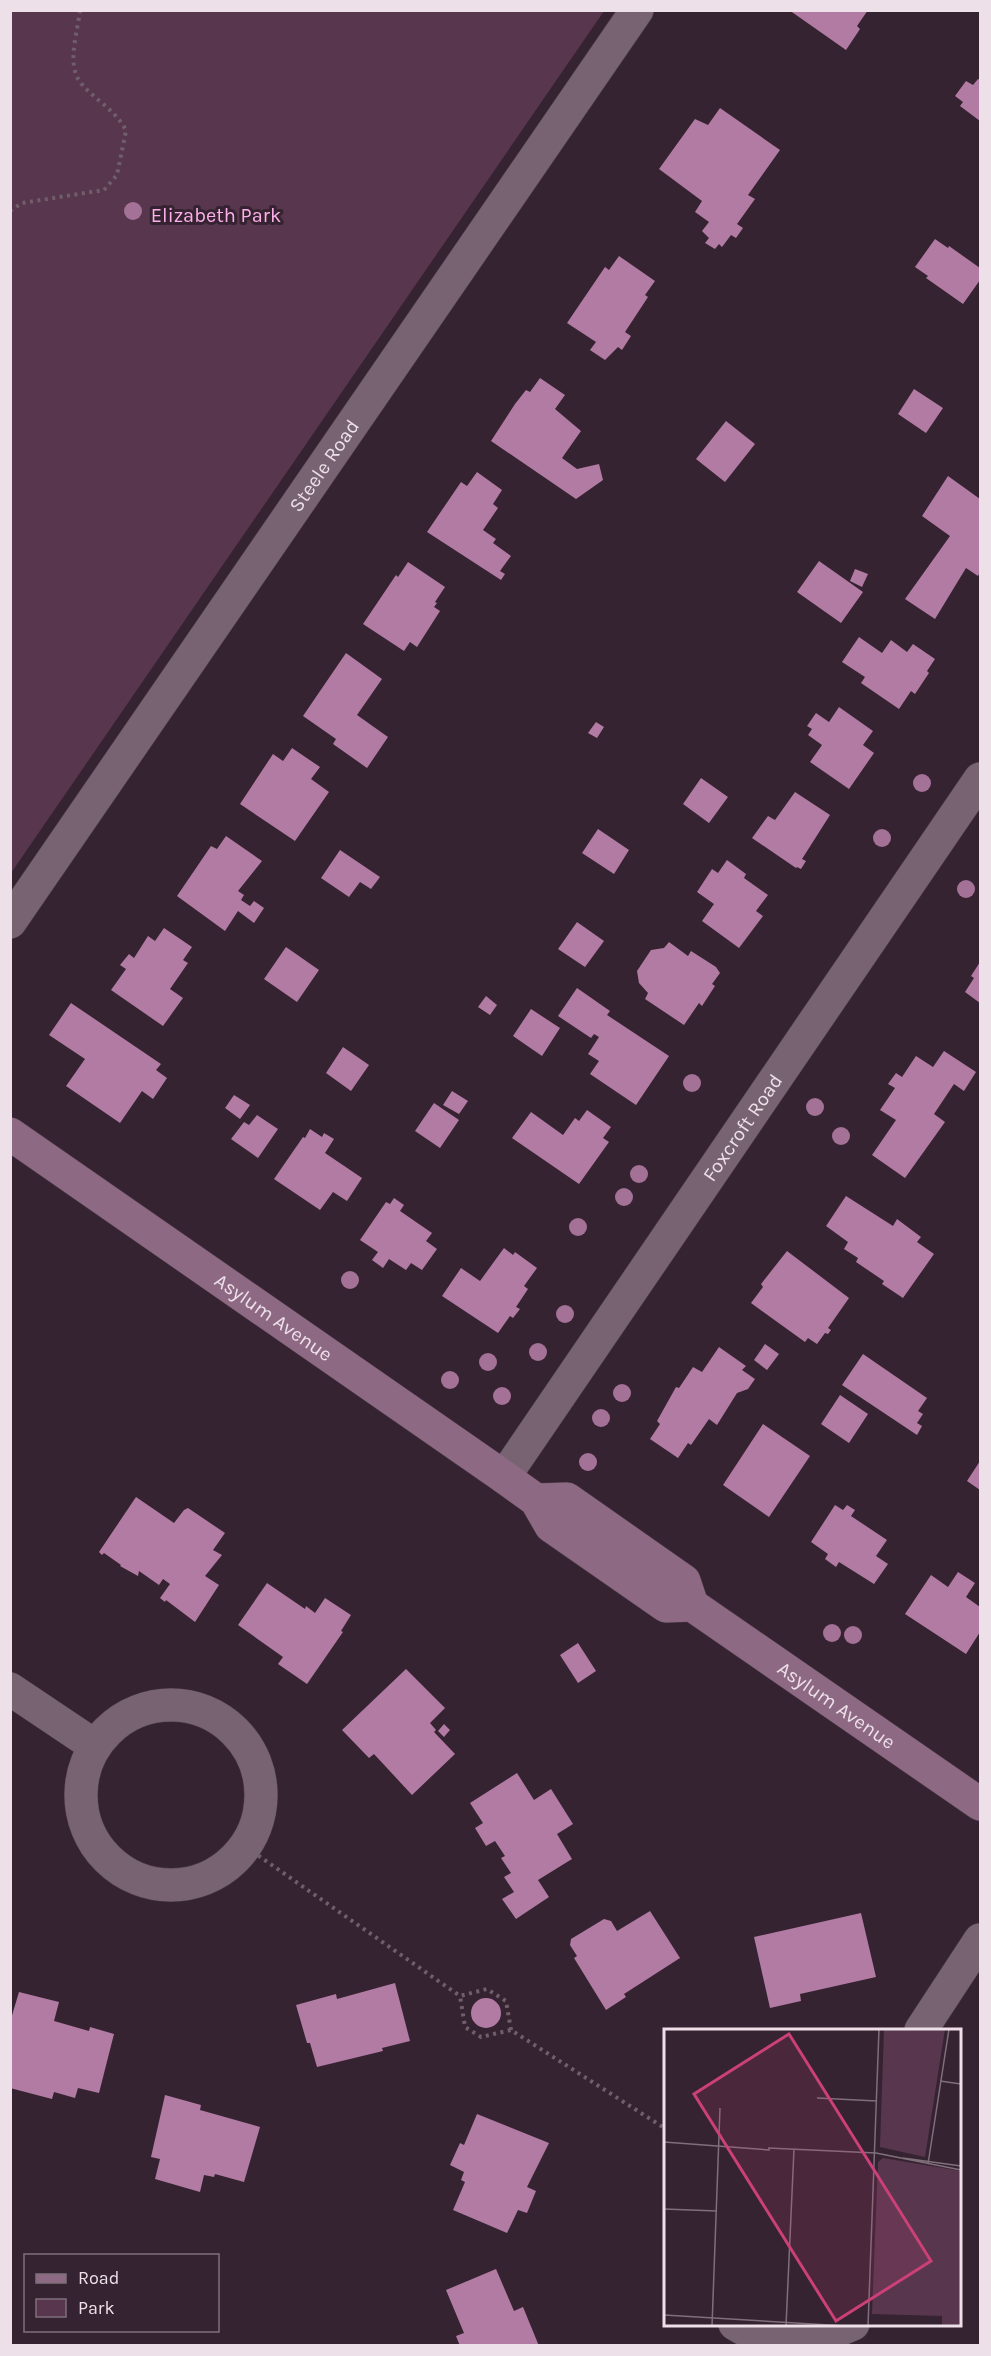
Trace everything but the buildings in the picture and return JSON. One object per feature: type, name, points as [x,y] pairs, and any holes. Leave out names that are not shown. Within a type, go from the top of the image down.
[{"type":"main road","name":"Asylum Avenue","points":[[10,1134],[536,1500],[551,1526],[666,1606],[692,1605],[981,1804]]},
{"type":"street","name":"Steele Road","points":[[10,922],[637,10]]},
{"type":"street","name":"Foxcroft Road","points":[[504,1477],[981,779]]},
{"type":"street","points":[[10,1689],[95,1746]]},
{"type":"street","points":[[177,1704],[195,1708],[229,1725],[243,1739],[253,1755],[262,1792],[261,1811],[255,1830],[246,1846],[222,1870],[192,1883],[158,1884],[140,1880],[124,1872],[98,1847],[89,1832],[84,1815],[81,1797],[82,1779],[95,1746],[121,1719],[138,1710],[157,1705],[177,1704]]},
{"type":"street","points":[[922,2029],[981,1940]]},
{"type":"street","points":[[737,2326],[764,2337],[787,2340],[810,2340],[851,2326]]},
{"type":"path","points":[[10,211],[22,203],[104,190],[117,175],[126,131],[116,114],[78,80],[74,70],[80,10]]},
{"type":"path","points":[[246,1846],[460,1996],[465,2027],[481,2037],[511,2030],[664,2128]]},
{"type":"path","points":[[460,1996],[487,1989],[506,2001],[511,2030]]},
{"type":"green space","name":"Elizabeth Park","points":[[10,11],[604,11],[11,873]]}]
